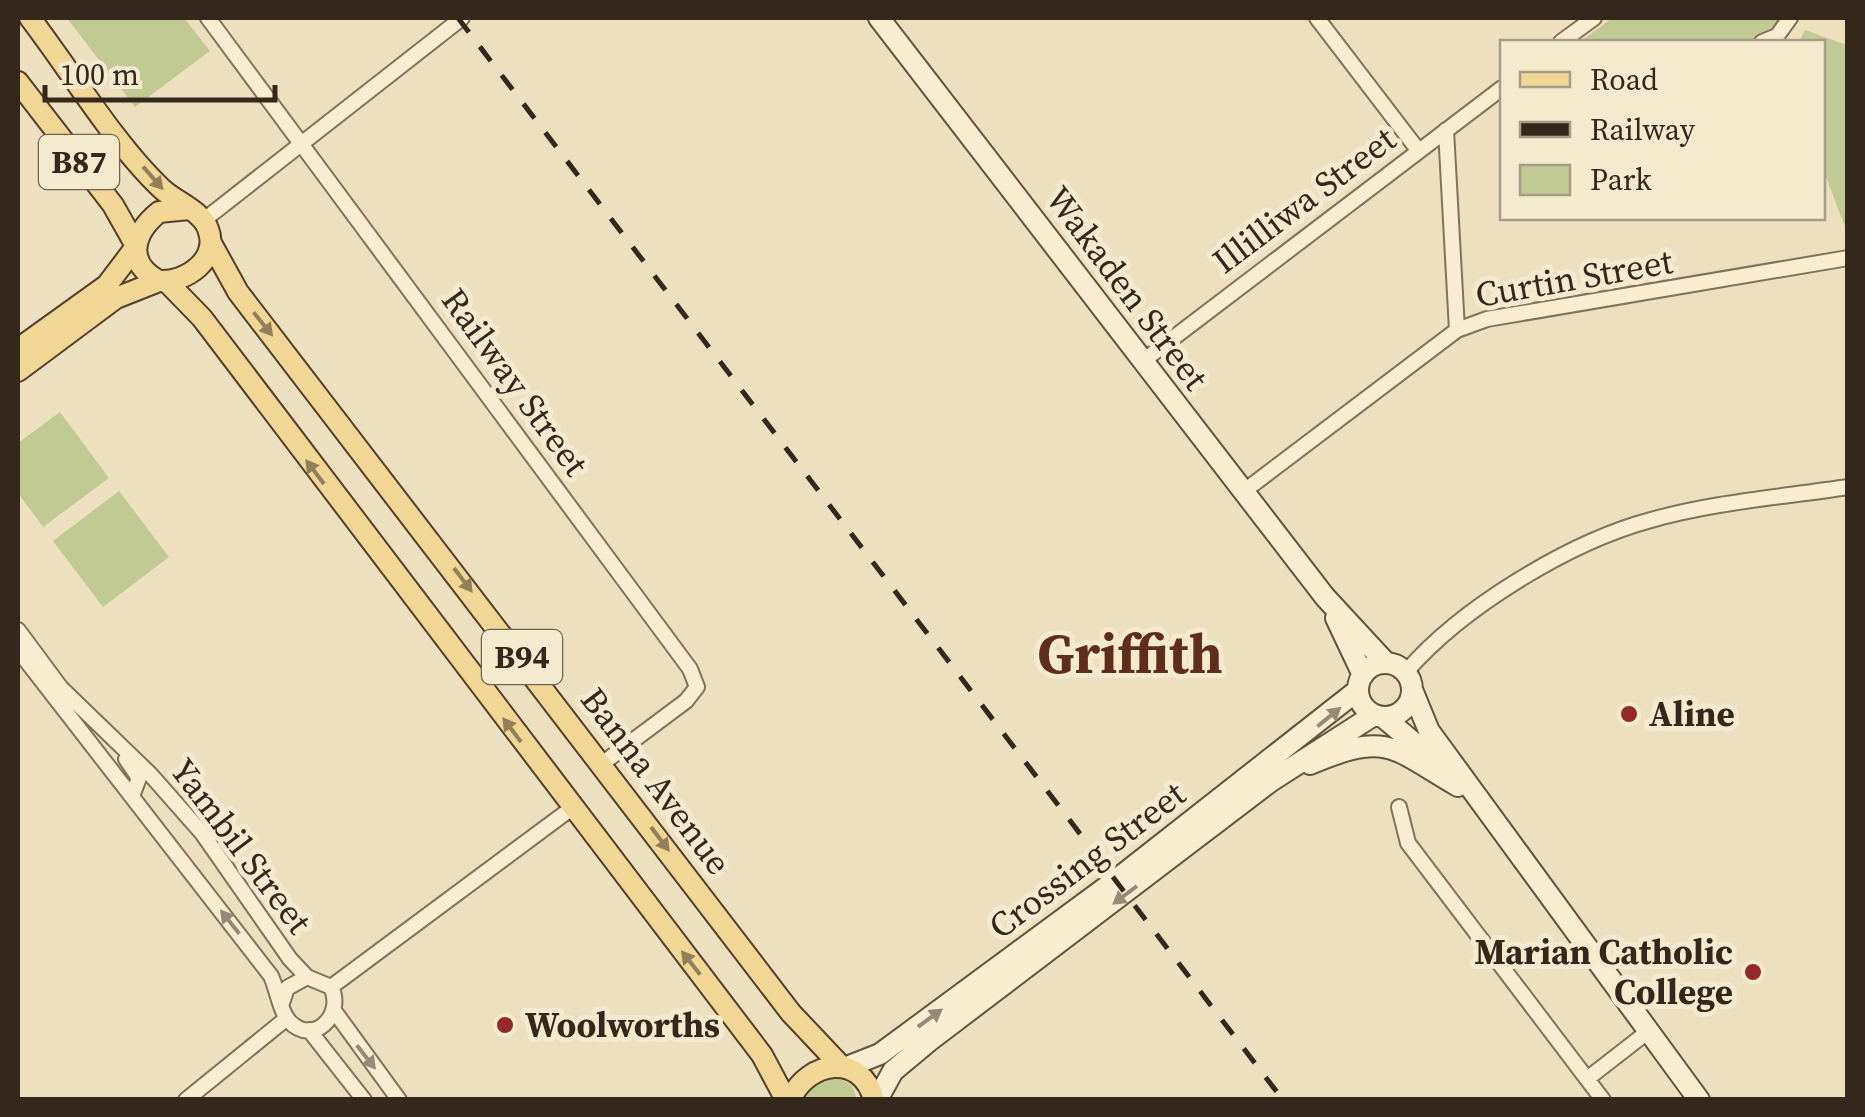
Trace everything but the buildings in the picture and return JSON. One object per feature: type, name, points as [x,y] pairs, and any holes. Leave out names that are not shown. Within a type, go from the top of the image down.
[{"type":"main road","name":"B87","points":[[30,18],[150,176],[196,215]]},
{"type":"main road","name":"Wakaden Street","points":[[879,18],[1325,597],[1401,676],[1429,731],[1493,822],[1700,1100]]},
{"type":"main road","name":"B87","points":[[18,82],[113,204],[135,246],[139,265],[162,281]]},
{"type":"main road","name":"B87","points":[[18,349],[107,285],[135,246],[142,227],[159,212],[196,215]]},
{"type":"main road","points":[[18,371],[116,298],[195,270],[211,243],[196,215]]},
{"type":"main road","name":"Banna Avenue","points":[[211,243],[238,292],[799,1023],[844,1066]]},
{"type":"main road","name":"B94","points":[[162,281],[202,318],[762,1054],[788,1100],[815,1071],[844,1066],[862,1075],[876,1100]]},
{"type":"main road","name":"Wakaden Street","points":[[1325,597],[1360,683],[1362,705],[1421,746],[1493,822]]},
{"type":"main road","name":"Crossing Street","points":[[844,1066],[870,1060],[896,1043],[1153,852],[1360,683],[1401,676],[1406,708],[1378,716],[1272,781],[904,1061],[886,1078],[876,1100]]},
{"type":"main road","name":"Crossing Street","points":[[1272,781],[1355,745],[1378,745],[1414,757],[1458,786]]},
{"type":"street","name":"Railway Street","points":[[208,18],[690,669],[696,687],[686,701],[602,763]]},
{"type":"street","points":[[196,215],[303,143],[462,18]]},
{"type":"street","points":[[1317,18],[1418,150]]},
{"type":"street","points":[[1565,40],[1594,18]]},
{"type":"street","points":[[1767,40],[1777,36],[1790,18]]},
{"type":"street","name":"Illilliwa Street","points":[[1142,361],[1500,90]]},
{"type":"street","points":[[1446,130],[1457,330]]},
{"type":"street","name":"Curtin Street","points":[[1243,492],[1457,330],[1498,317],[1848,258]]},
{"type":"street","points":[[1401,676],[1485,604],[1598,540],[1651,520],[1848,486]]},
{"type":"street","name":"Yambil Street","points":[[18,630],[61,688],[85,708],[202,833],[290,960],[308,977]]},
{"type":"street","name":"Yambil Street","points":[[18,650],[271,976],[285,1011]]},
{"type":"street","name":"Yambil Street","points":[[85,708],[139,778],[138,791],[132,796]]},
{"type":"street","points":[[1400,807],[1408,843],[1603,1100]]},
{"type":"street","points":[[331,987],[572,808]]},
{"type":"street","points":[[186,1100],[285,1011],[292,982],[308,977],[331,987]]},
{"type":"street","points":[[331,987],[335,1012],[399,1100]]},
{"type":"street","points":[[285,1011],[308,1030],[364,1100]]},
{"type":"street","points":[[308,1030],[325,1026],[335,1012]]},
{"type":"street","points":[[1587,1079],[1650,1030]]},
{"type":"green space","points":[[67,18],[184,18],[210,51],[135,107]]},
{"type":"green space","points":[[1612,18],[1785,18],[1763,40],[1583,40]]},
{"type":"green space","points":[[1805,30],[1847,45],[1847,232],[1825,174],[1825,40],[1800,40]]},
{"type":"green space","points":[[60,412],[109,478],[43,527],[18,493],[18,443]]},
{"type":"green space","points":[[119,491],[169,557],[103,607],[53,541]]},
{"type":"green space","points":[[837,1077],[852,1085],[857,1099],[802,1100],[819,1080]]},
{"type":"railway","points":[[458,18],[1283,1100]]},
{"type":"place","name":"Aline","points":[[1629,714]]},
{"type":"place","name":"Marian Catholic College","points":[[1753,972]]},
{"type":"place","name":"Woolworths","points":[[505,1025]]},
{"type":"district","name":"Griffith","points":[[1130,654]]}]
